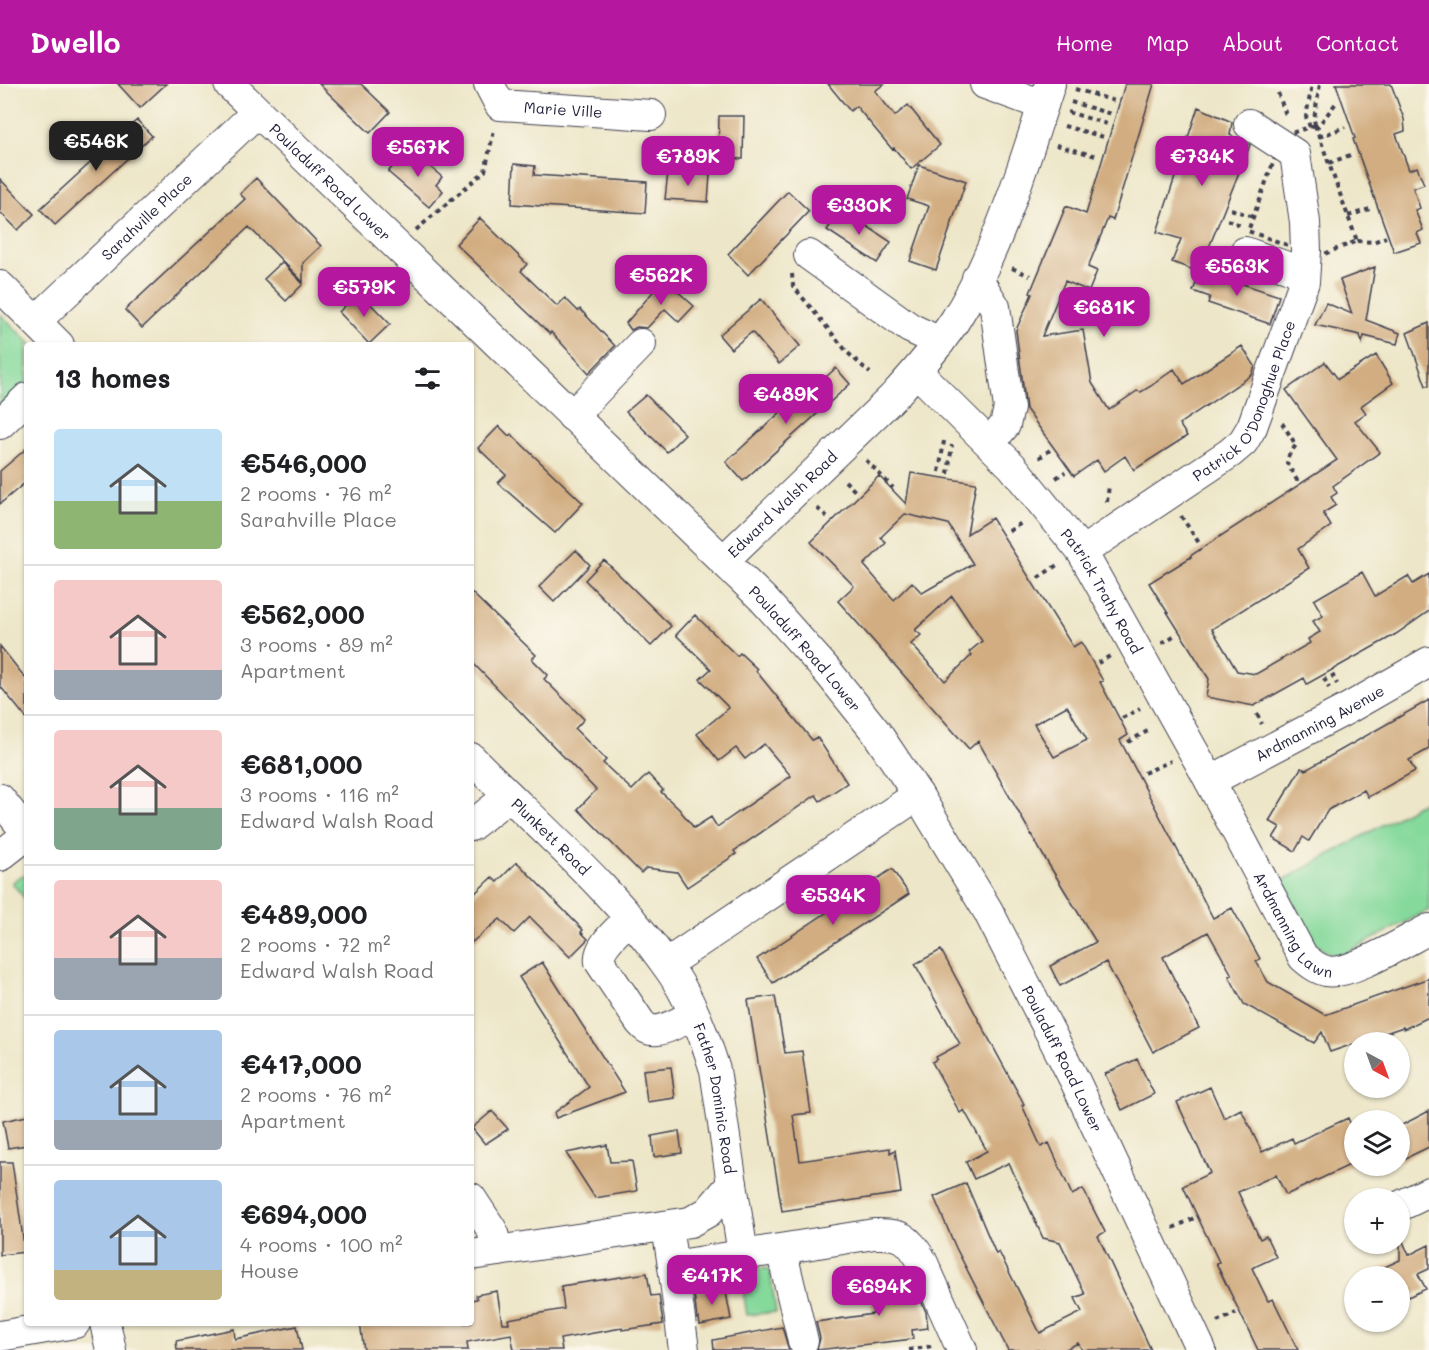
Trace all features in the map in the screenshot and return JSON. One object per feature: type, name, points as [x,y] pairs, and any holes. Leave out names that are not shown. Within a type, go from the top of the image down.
[{"type":"street","name":"Pouladuff Road Lower","points":[[229,84],[764,599],[829,673],[876,732],[918,795],[988,911],[1206,1337]]},
{"type":"street","points":[[985,84],[1060,103]]},
{"type":"street","name":"Marie Ville","points":[[494,95],[651,115]]},
{"type":"street","name":"Edward Walsh Road","points":[[723,561],[917,372],[940,342],[955,320],[977,278],[1060,103]]},
{"type":"street","name":"Sarahville Place","points":[[36,321],[257,112]]},
{"type":"street","name":"Patrick O'Donoghue Place","points":[[1071,557],[1230,453],[1243,442],[1252,427],[1304,282],[1305,222],[1295,154],[1249,124]]},
{"type":"street","points":[[1245,252],[1304,273]]},
{"type":"street","points":[[808,255],[910,328],[940,342]]},
{"type":"street","points":[[977,278],[995,307],[1009,408],[1005,425],[990,443]]},
{"type":"street","points":[[1,287],[56,342]]},
{"type":"street","points":[[572,416],[641,344]]},
{"type":"street","name":"Patrick Trahy Road","points":[[917,372],[1014,468],[1210,781],[1242,843]]},
{"type":"street","points":[[0,424],[24,401]]},
{"type":"street","name":"Ardmanning Avenue","points":[[1210,781],[1347,709],[1429,662]]},
{"type":"street","name":"Plunkett Road","points":[[474,761],[630,918]]},
{"type":"street","points":[[666,964],[918,795]]},
{"type":"street","points":[[474,823],[509,796]]},
{"type":"street","points":[[0,799],[24,830]]},
{"type":"street","points":[[0,856],[24,836]]},
{"type":"street","name":"Ardmanning Lawn","points":[[1242,843],[1295,946],[1312,965],[1327,971],[1349,970],[1429,929]]},
{"type":"street","name":"Father Dominic Road","points":[[693,1015],[661,1029],[647,1028],[640,1022],[600,962],[602,949],[630,918],[666,964],[693,1015],[715,1070],[743,1254]]},
{"type":"street","name":"Father Dominic Road","points":[[474,1203],[492,1230],[485,1253],[690,1222],[708,1212],[732,1184]]},
{"type":"street","points":[[1410,1201],[1429,1192]]},
{"type":"street","points":[[667,1227],[684,1350]]},
{"type":"street","points":[[673,1266],[874,1234],[902,1236],[915,1249],[922,1261],[962,1350]]},
{"type":"street","points":[[781,1249],[803,1341]]},
{"type":"street","points":[[0,1336],[55,1326]]},
{"type":"street","points":[[106,1326],[111,1350]]},
{"type":"path","points":[[1310,127],[1306,117],[1312,84]]},
{"type":"path","points":[[1320,84],[1314,119],[1316,127],[1336,103]]},
{"type":"path","points":[[397,246],[485,171],[494,95]]},
{"type":"path","points":[[1060,103],[1115,101]]},
{"type":"path","points":[[1060,103],[1111,114]]},
{"type":"path","points":[[1060,103],[1107,124]]},
{"type":"path","points":[[1060,103],[1104,137]]},
{"type":"path","points":[[1319,137],[1345,127]]},
{"type":"path","points":[[1055,145],[1096,156]]},
{"type":"path","points":[[1329,163],[1353,154]]},
{"type":"path","points":[[1348,216],[1373,207]]},
{"type":"path","points":[[1232,209],[1252,217]]},
{"type":"path","points":[[1357,241],[1373,242],[1386,237]]},
{"type":"path","points":[[1010,267],[1030,276]]},
{"type":"path","points":[[1252,427],[1276,415],[1296,445],[1287,463],[1298,482]]},
{"type":"path","points":[[939,472],[944,441]]},
{"type":"path","points":[[948,474],[952,442]]},
{"type":"path","points":[[862,457],[893,488]]},
{"type":"path","points":[[841,477],[857,493]]},
{"type":"path","points":[[813,504],[830,519]]},
{"type":"path","points":[[1179,513],[1201,546]]},
{"type":"path","points":[[1038,578],[1071,557]]},
{"type":"path","points":[[1155,647],[1177,634]]},
{"type":"path","points":[[1128,742],[1155,727]]},
{"type":"path","points":[[1144,774],[1172,760]]},
{"type":"path","points":[[1168,1230],[1194,1218]]},
{"type":"path","points":[[1206,1337],[1236,1313]]},
{"type":"green space","points":[[0,314],[29,342],[24,342],[24,385],[0,407]]},
{"type":"green space","points":[[1425,801],[1429,809],[1429,910],[1340,956],[1325,951],[1312,939],[1282,881]]},
{"type":"green space","points":[[24,875],[24,897],[12,883]]},
{"type":"green space","points":[[763,1268],[770,1272],[776,1312],[747,1315],[740,1272]]},
{"type":"building","points":[[118,84],[166,84],[140,108]]},
{"type":"building","points":[[319,84],[361,84],[390,112],[370,133]]},
{"type":"building","points":[[828,84],[884,84],[875,91],[895,116],[908,105],[940,145],[911,169],[856,106],[850,111]]},
{"type":"building","points":[[1125,84],[1154,84],[1113,220],[1108,218],[1088,267],[1097,271],[1089,291],[1065,281],[1042,336],[1083,330],[1092,383],[1109,410],[1137,391],[1141,392],[1151,386],[1174,369],[1184,384],[1242,346],[1255,366],[1252,375],[1179,424],[1187,436],[1134,470],[1125,456],[1104,471],[1097,460],[1074,476],[1026,409],[1016,330],[1066,206],[1086,214]]},
{"type":"building","points":[[1336,84],[1391,84],[1404,119],[1405,131],[1396,134],[1409,170],[1417,167],[1424,184],[1413,188],[1420,208],[1415,210],[1423,230],[1417,233],[1421,243],[1394,252],[1353,139],[1355,138]]},
{"type":"building","points":[[1198,107],[1232,122],[1230,135],[1250,145],[1199,272],[1172,262],[1181,239],[1157,232]]},
{"type":"building","points":[[719,116],[744,116],[743,159],[718,158]]},
{"type":"building","points":[[137,120],[152,136],[55,225],[40,209]]},
{"type":"building","points":[[414,153],[442,177],[436,185],[443,191],[429,207],[388,172],[402,156],[408,161]]},
{"type":"building","points":[[514,164],[535,166],[534,175],[647,182],[645,213],[512,204]]},
{"type":"building","points":[[919,165],[966,181],[936,270],[910,261],[929,206],[907,199]]},
{"type":"building","points":[[668,172],[710,175],[708,202],[665,199]]},
{"type":"building","points":[[256,178],[321,246],[303,263],[303,282],[249,227],[142,328],[125,310],[245,199],[240,194]]},
{"type":"building","points":[[0,179],[34,214],[18,230],[0,212]]},
{"type":"building","points":[[788,191],[809,211],[748,275],[728,254]]},
{"type":"building","points":[[841,209],[891,242],[877,263],[827,230]]},
{"type":"building","points":[[480,218],[527,264],[521,271],[557,306],[565,298],[578,311],[580,309],[615,346],[589,373],[551,332],[550,334],[456,244]]},
{"type":"building","points":[[282,262],[303,284],[286,301],[264,279]]},
{"type":"building","points":[[1375,267],[1366,320],[1400,333],[1397,344],[1364,336],[1362,343],[1360,335],[1315,325],[1326,303],[1352,314],[1340,280]]},
{"type":"building","points":[[1201,270],[1279,296],[1270,324],[1208,303],[1210,297],[1193,291]]},
{"type":"building","points":[[664,279],[694,306],[679,322],[665,309],[647,328],[637,327],[631,330],[626,323]]},
{"type":"building","points":[[359,292],[390,324],[371,342],[367,342],[339,312]]},
{"type":"building","points":[[761,299],[800,346],[779,364],[752,332],[731,349],[719,335]]},
{"type":"building","points":[[1429,323],[1429,386],[1426,386],[1407,333]]},
{"type":"building","points":[[1376,355],[1393,383],[1361,406],[1366,413],[1355,421],[1380,452],[1333,486],[1337,493],[1331,497],[1336,505],[1323,513],[1331,526],[1298,549],[1309,568],[1212,629],[1237,671],[1256,674],[1310,643],[1308,639],[1320,632],[1313,621],[1323,616],[1314,600],[1362,572],[1375,596],[1408,576],[1413,584],[1429,574],[1429,611],[1396,634],[1307,684],[1304,678],[1254,706],[1206,697],[1209,679],[1149,583],[1337,460],[1286,390],[1325,362],[1338,379]]},
{"type":"building","points":[[836,368],[850,384],[743,481],[726,462],[796,398],[799,401]]},
{"type":"building","points":[[646,395],[685,434],[667,452],[626,412]]},
{"type":"building","points":[[499,426],[509,436],[511,434],[583,503],[555,533],[498,483],[506,475],[478,448]]},
{"type":"building","points":[[24,451],[24,484],[0,504],[0,471]]},
{"type":"building","points":[[911,473],[976,483],[967,534],[992,518],[1073,647],[1081,642],[1103,681],[1100,682],[1128,735],[1120,740],[1213,918],[1232,908],[1260,959],[1256,961],[1268,982],[1325,1015],[1429,978],[1429,1017],[1404,1029],[1403,1027],[1388,1032],[1344,1032],[1344,1047],[1330,1052],[1322,1032],[1314,1043],[1244,1004],[1229,976],[1232,975],[1208,932],[1163,957],[1199,1028],[1153,1052],[1106,962],[1060,986],[1050,966],[1096,942],[978,741],[969,749],[838,601],[854,586],[811,542],[879,476],[906,504]],"holes":[[[905,514],[948,524],[973,564],[922,593],[912,582],[894,600],[864,565],[886,543],[881,537]],[[952,596],[982,641],[969,652],[972,655],[945,681],[911,644],[921,635],[915,630]],[[1067,706],[1087,740],[1054,757],[1034,724]]]},
{"type":"building","points":[[576,550],[590,565],[554,602],[539,587]]},
{"type":"building","points":[[604,560],[671,626],[651,646],[585,580]]},
{"type":"building","points":[[474,595],[536,655],[532,659],[548,675],[544,679],[584,719],[575,729],[606,760],[603,763],[632,790],[648,774],[694,828],[711,817],[717,827],[791,776],[764,744],[745,759],[736,748],[719,761],[697,734],[729,708],[700,679],[711,669],[676,635],[695,615],[737,656],[740,653],[757,669],[756,671],[812,740],[817,737],[847,783],[820,801],[816,795],[734,851],[736,854],[687,887],[677,872],[646,868],[641,873],[578,809],[596,790],[474,664]]},
{"type":"building","points":[[0,646],[24,676],[24,715],[0,686]]},
{"type":"building","points":[[1429,700],[1429,749],[1409,760],[1415,771],[1368,797],[1364,790],[1328,810],[1309,841],[1303,837],[1295,851],[1273,838],[1280,827],[1269,821],[1301,768],[1306,770]]},
{"type":"building","points":[[517,862],[583,930],[581,932],[588,939],[570,957],[530,917],[514,933],[500,919],[474,941],[474,894],[492,877],[497,882]]},
{"type":"building","points":[[892,869],[909,894],[773,983],[757,959]]},
{"type":"building","points":[[941,950],[1024,1104],[1022,1105],[1041,1147],[1049,1143],[1072,1195],[1083,1189],[1105,1232],[1098,1236],[1151,1350],[1082,1350],[1078,1343],[1064,1350],[1008,1350],[956,1248],[934,1197],[966,1183],[996,1254],[999,1252],[1040,1333],[1082,1312],[1075,1298],[1085,1294],[1060,1242],[1043,1238],[1009,1163],[974,1179],[966,1162],[987,1151],[964,1110],[960,1113],[932,1062],[937,1059],[936,1057],[960,1044],[915,964]]},
{"type":"building","points":[[542,962],[625,1092],[556,1118],[554,1113],[589,1087],[519,977]]},
{"type":"building","points":[[775,996],[785,1053],[802,1051],[811,1113],[793,1115],[800,1161],[890,1148],[890,1153],[895,1150],[901,1193],[782,1211],[748,1000]]},
{"type":"building","points":[[1137,1059],[1154,1094],[1122,1110],[1105,1074]]},
{"type":"building","points":[[671,1067],[675,1098],[647,1102],[643,1070]]},
{"type":"building","points":[[1210,1087],[1224,1118],[1241,1109],[1262,1152],[1292,1138],[1294,1143],[1344,1120],[1344,1168],[1286,1195],[1276,1175],[1238,1192],[1260,1239],[1266,1236],[1276,1257],[1252,1268],[1268,1301],[1273,1299],[1298,1350],[1258,1350],[1216,1263],[1219,1262],[1183,1186],[1210,1173],[1177,1102]]},
{"type":"building","points":[[492,1111],[508,1129],[485,1144],[474,1130],[474,1126]]},
{"type":"building","points":[[1429,1111],[1429,1147],[1410,1156],[1410,1121]]},
{"type":"building","points":[[24,1117],[24,1145],[8,1148],[3,1121]]},
{"type":"building","points":[[679,1131],[682,1153],[654,1157],[652,1136]]},
{"type":"building","points":[[607,1145],[610,1162],[632,1161],[637,1191],[595,1198],[566,1153]]},
{"type":"building","points":[[0,1162],[12,1162],[24,1252],[0,1255]]},
{"type":"building","points":[[1429,1245],[1429,1269],[1418,1274],[1426,1289],[1410,1296],[1410,1266],[1387,1266],[1400,1260],[1400,1254],[1409,1255]]},
{"type":"building","points":[[647,1273],[651,1296],[659,1295],[663,1324],[622,1330],[622,1328],[560,1339],[562,1350],[514,1350],[511,1334],[467,1342],[468,1350],[364,1350],[360,1326],[474,1326],[476,1295],[497,1291],[502,1323],[509,1323],[508,1319],[564,1309],[561,1286]]},
{"type":"building","points":[[909,1274],[926,1312],[928,1328],[912,1330],[913,1339],[817,1350],[820,1338],[816,1322],[873,1314],[869,1280]]},
{"type":"building","points":[[725,1287],[731,1319],[700,1325],[699,1318],[697,1319],[694,1293]]},
{"type":"building","points":[[297,1326],[302,1350],[177,1350],[176,1341],[234,1329],[235,1339]]},
{"type":"building","points":[[782,1327],[789,1350],[714,1350],[713,1340]]}]
